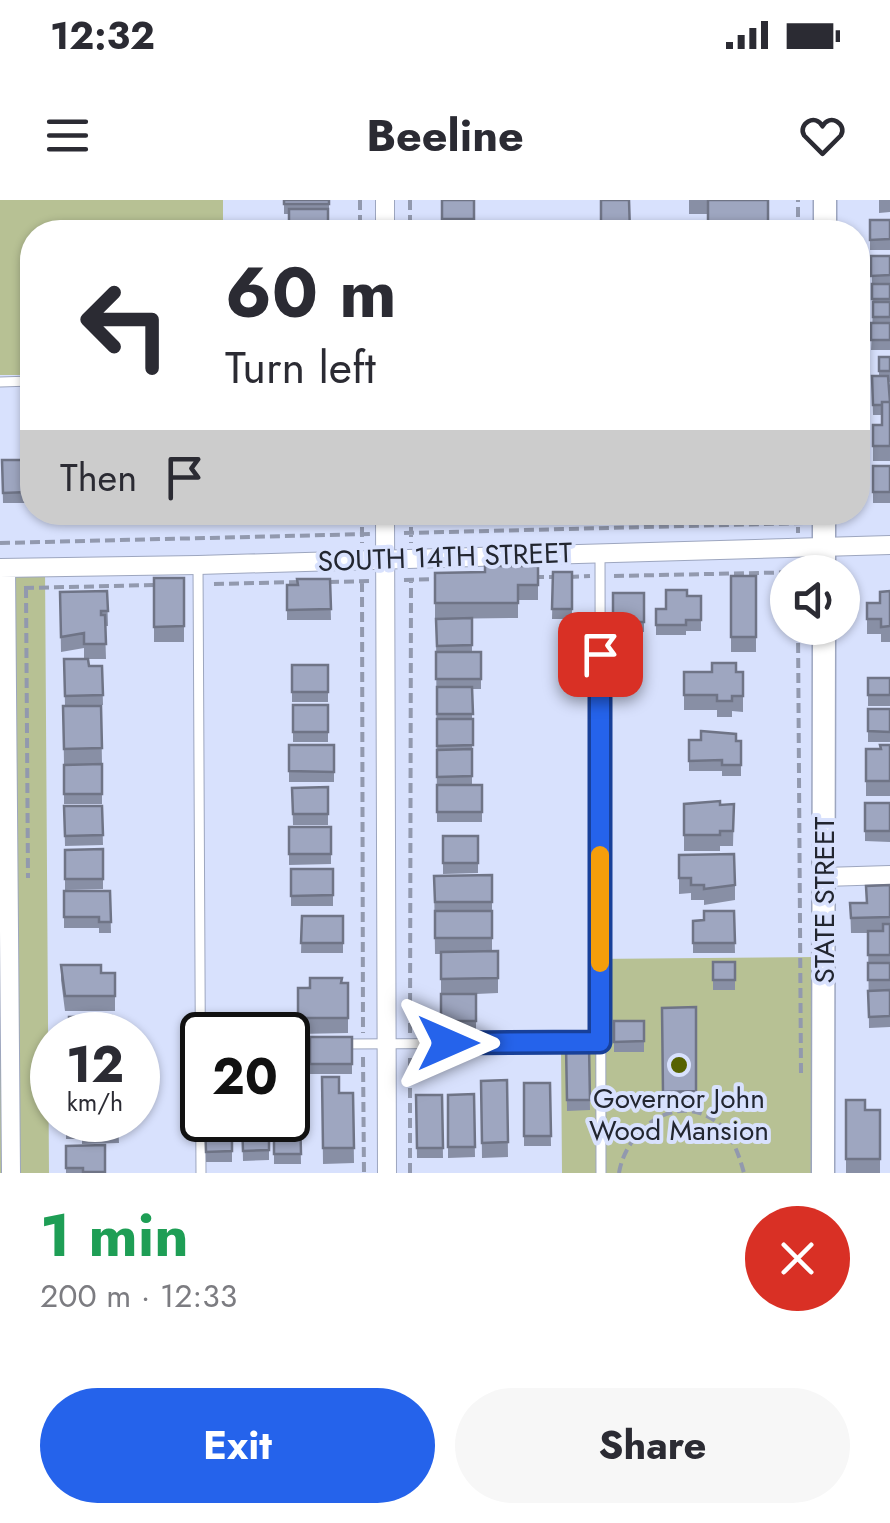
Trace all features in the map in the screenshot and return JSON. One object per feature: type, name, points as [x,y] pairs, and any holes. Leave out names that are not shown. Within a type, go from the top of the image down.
[{"type":"street","points":[[386,525],[386,1173]]},
{"type":"street","points":[[824,527],[824,555]]},
{"type":"street","name":"SOUTH 14TH STREET","points":[[3,568],[198,575],[362,560],[600,552],[824,527],[890,545]]},
{"type":"street","points":[[3,568],[11,1173]]},
{"type":"street","name":"STATE STREET","points":[[823,1173],[824,645]]},
{"type":"street","points":[[824,877],[890,875]]},
{"type":"lane","points":[[600,552],[600,1173]]},
{"type":"lane","points":[[198,575],[201,1012]]},
{"type":"lane","points":[[310,1044],[600,1042]]},
{"type":"lane","points":[[201,1142],[201,1173]]},
{"type":"path","points":[[362,525],[364,1173]]},
{"type":"path","points":[[410,1173],[411,525]]},
{"type":"path","points":[[0,543],[755,525]]},
{"type":"path","points":[[26,567],[28,880]]},
{"type":"path","points":[[525,578],[770,573]]},
{"type":"path","points":[[198,575],[307,582]]},
{"type":"path","points":[[326,582],[449,579]]},
{"type":"path","points":[[6,588],[160,585]]},
{"type":"path","points":[[798,645],[801,1080]]},
{"type":"path","points":[[619,1173],[625,1150],[643,1126],[664,1114],[688,1113],[720,1125],[735,1146],[744,1173]]},
{"type":"green space","points":[[0,200],[223,200],[223,220],[20,220],[20,375],[0,375]]},
{"type":"green space","points":[[45,567],[48,1012],[30,1012],[30,1142],[49,1142],[49,1173],[0,1173],[0,568]]},
{"type":"green space","points":[[817,957],[819,1173],[562,1173],[561,1049],[593,1048],[592,959]]},
{"type":"building","points":[[284,200],[329,200],[329,204],[284,204]]},
{"type":"building","points":[[442,200],[474,200],[474,219],[442,219]]},
{"type":"building","points":[[601,200],[629,200],[630,220],[601,220]]},
{"type":"building","points":[[708,200],[768,200],[768,220],[708,220]]},
{"type":"building","points":[[289,209],[328,209],[328,220],[289,220]]},
{"type":"building","points":[[870,220],[890,220],[890,239],[870,240]]},
{"type":"building","points":[[871,256],[890,256],[890,275],[871,276]]},
{"type":"building","points":[[872,284],[890,284],[890,299],[872,299]]},
{"type":"building","points":[[873,302],[890,302],[890,317],[873,317]]},
{"type":"building","points":[[871,323],[890,323],[890,340],[871,340]]},
{"type":"building","points":[[879,357],[890,357],[890,371],[879,371]]},
{"type":"building","points":[[872,376],[888,376],[890,402],[873,405]]},
{"type":"building","points":[[882,402],[890,402],[890,446],[873,446],[873,425],[882,425]]},
{"type":"building","points":[[2,460],[20,460],[20,492],[3,493]]},
{"type":"building","points":[[873,466],[890,466],[890,492],[873,492]]},
{"type":"building","points":[[485,566],[538,566],[538,585],[518,585],[518,603],[435,603],[435,573],[485,572]]},
{"type":"building","points":[[553,572],[572,572],[572,609],[552,609]]},
{"type":"building","points":[[731,576],[756,576],[756,637],[731,637]]},
{"type":"building","points":[[154,578],[184,578],[184,626],[154,627]]},
{"type":"building","points":[[297,579],[330,579],[331,609],[287,610],[287,585],[298,585]]},
{"type":"building","points":[[666,590],[687,590],[687,596],[701,596],[701,620],[686,620],[686,625],[656,625],[656,609],[666,609]]},
{"type":"building","points":[[107,591],[108,611],[101,611],[105,615],[106,644],[84,644],[84,633],[61,637],[60,592]]},
{"type":"building","points":[[890,591],[890,626],[881,627],[881,619],[867,619],[867,603],[880,603],[880,592]]},
{"type":"building","points":[[613,593],[644,593],[644,622],[613,622]]},
{"type":"building","points":[[472,618],[472,645],[437,646],[436,619]]},
{"type":"building","points":[[436,652],[481,652],[481,679],[436,679]]},
{"type":"building","points":[[64,659],[88,659],[89,666],[102,666],[103,695],[65,696]]},
{"type":"building","points":[[712,663],[736,663],[736,672],[743,672],[743,696],[717,701],[717,695],[684,695],[684,672],[712,672]]},
{"type":"building","points":[[292,665],[328,665],[328,692],[292,692]]},
{"type":"building","points":[[868,678],[890,678],[890,695],[868,695]]},
{"type":"building","points":[[437,687],[472,687],[473,714],[437,714]]},
{"type":"building","points":[[293,705],[328,705],[328,732],[293,732]]},
{"type":"building","points":[[63,706],[101,706],[102,748],[64,749]]},
{"type":"building","points":[[868,709],[890,709],[890,732],[868,731]]},
{"type":"building","points":[[437,719],[473,719],[473,745],[437,746]]},
{"type":"building","points":[[701,731],[736,734],[736,741],[741,741],[741,765],[722,765],[722,760],[689,761],[689,740],[701,740]]},
{"type":"building","points":[[289,745],[334,745],[334,772],[289,771]]},
{"type":"building","points":[[880,745],[890,745],[890,781],[866,781],[866,749],[881,749]]},
{"type":"building","points":[[472,749],[472,776],[437,777],[437,750]]},
{"type":"building","points":[[102,764],[102,794],[64,794],[64,765]]},
{"type":"building","points":[[437,785],[482,785],[482,812],[437,812]]},
{"type":"building","points":[[328,787],[328,814],[293,814],[292,788]]},
{"type":"building","points":[[720,801],[720,805],[734,804],[733,831],[684,835],[684,804]]},
{"type":"building","points":[[865,803],[890,803],[890,831],[865,831]]},
{"type":"building","points":[[64,806],[102,806],[103,835],[65,836]]},
{"type":"building","points":[[289,827],[331,827],[331,854],[289,854]]},
{"type":"building","points":[[443,836],[478,836],[478,863],[443,863]]},
{"type":"building","points":[[103,849],[103,879],[65,879],[65,850]]},
{"type":"building","points":[[734,854],[735,885],[704,889],[704,885],[691,885],[691,878],[679,878],[679,855]]},
{"type":"building","points":[[291,869],[333,869],[333,895],[291,896]]},
{"type":"building","points":[[492,875],[492,902],[435,902],[434,876]]},
{"type":"building","points":[[890,885],[890,917],[851,918],[850,903],[867,903],[866,886]]},
{"type":"building","points":[[64,891],[110,891],[111,922],[99,922],[99,917],[64,917]]},
{"type":"building","points":[[435,911],[492,911],[492,938],[435,938]]},
{"type":"building","points":[[704,911],[734,911],[735,943],[693,943],[693,921],[704,920]]},
{"type":"building","points":[[302,916],[343,916],[343,943],[301,943]]},
{"type":"building","points":[[883,924],[890,924],[890,955],[868,955],[868,931],[883,931]]},
{"type":"building","points":[[498,951],[498,978],[441,979],[441,952]]},
{"type":"building","points":[[713,962],[735,962],[735,980],[713,980]]},
{"type":"building","points":[[868,963],[890,963],[890,980],[868,980]]},
{"type":"building","points":[[61,965],[101,965],[101,973],[115,973],[115,996],[65,996]]},
{"type":"building","points":[[310,978],[342,978],[341,983],[348,983],[348,1018],[310,1018],[310,1012],[298,1012],[298,988],[310,988]]},
{"type":"building","points":[[890,990],[890,1016],[869,1017],[868,991]]},
{"type":"building","points":[[441,994],[476,994],[476,1021],[441,1021]]},
{"type":"building","name":"Governor John Wood Mansion","points":[[696,1007],[696,1091],[663,1092],[662,1008]]},
{"type":"building","points":[[614,1021],[644,1021],[644,1041],[614,1042]]},
{"type":"building","points":[[310,1037],[352,1037],[352,1064],[310,1064]]},
{"type":"building","points":[[566,1045],[589,1045],[590,1100],[567,1100]]},
{"type":"building","points":[[322,1077],[339,1077],[339,1093],[353,1093],[354,1148],[323,1148]]},
{"type":"building","points":[[507,1080],[508,1142],[482,1143],[481,1081]]},
{"type":"building","points":[[524,1083],[550,1083],[551,1136],[524,1136]]},
{"type":"building","points":[[474,1094],[475,1147],[448,1147],[448,1095]]},
{"type":"building","points":[[416,1095],[442,1095],[443,1148],[417,1148]]},
{"type":"building","points":[[846,1100],[865,1100],[865,1110],[880,1110],[880,1159],[846,1159]]},
{"type":"building","points":[[206,1142],[232,1142],[232,1151],[206,1152]]},
{"type":"building","points":[[243,1142],[269,1142],[269,1150],[243,1151]]},
{"type":"building","points":[[274,1142],[301,1142],[301,1154],[274,1154]]},
{"type":"building","points":[[105,1145],[105,1172],[66,1168],[66,1146]]},
{"type":"slow traffic","points":[[600,855],[600,963]]},
{"type":"place","name":"Governor John Wood Mansion","points":[[679,1065]]},
{"type":"route","points":[[448,1043],[600,1042],[600,654]]}]
